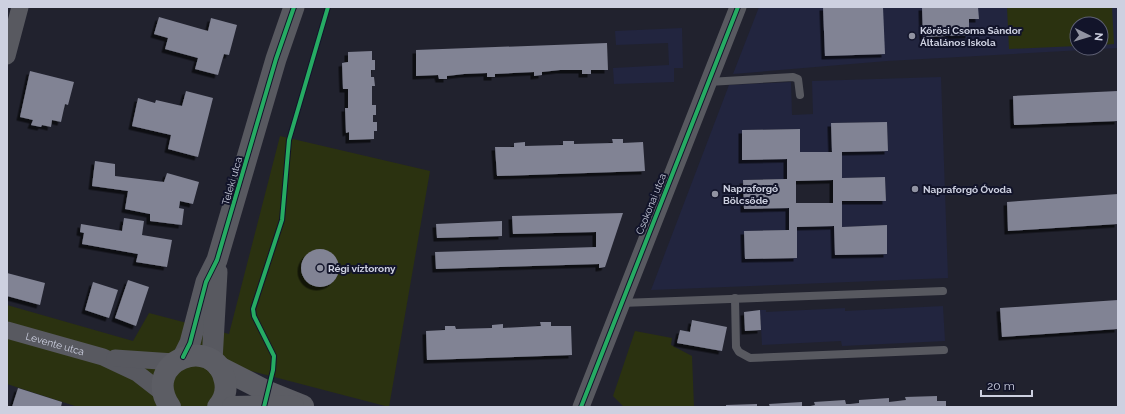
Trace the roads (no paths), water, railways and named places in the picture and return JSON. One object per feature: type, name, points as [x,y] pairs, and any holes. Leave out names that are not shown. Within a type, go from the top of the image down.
[{"type":"main road","points":[[167,401],[164,379],[168,370],[179,360],[193,355],[203,356],[268,392],[305,406]]},
{"type":"main road","points":[[216,364],[226,386],[224,396],[218,407]]},
{"type":"main road","points":[[233,407],[305,406]]},
{"type":"street","points":[[7,56],[20,7]]},
{"type":"street","name":"Teleki utca","points":[[179,360],[190,343],[206,282],[217,260],[276,59],[294,7]]},
{"type":"street","name":"Csokonai utca","points":[[581,407],[738,7]]},
{"type":"street","name":"Teleki utca","points":[[216,364],[218,282],[217,260]]},
{"type":"street","name":"Levente utca","points":[[7,330],[103,358],[137,373],[167,401]]},
{"type":"street","name":"Levente utca","points":[[103,358],[179,360]]},
{"type":"lane","points":[[708,82],[793,77],[798,79],[800,95]]},
{"type":"lane","points":[[621,303],[943,291]]},
{"type":"lane","points":[[735,298],[736,346],[739,352],[750,358],[944,350]]},
{"type":"place","name":"Kőrösi Csoma Sándor Általános Iskola","points":[[912,36]]},
{"type":"place","name":"Napraforgó Óvoda","points":[[915,189]]},
{"type":"place","name":"Napraforgó Bölcsőde","points":[[715,194]]},
{"type":"place","name":"Régi víztorony","points":[[320,268]]}]
